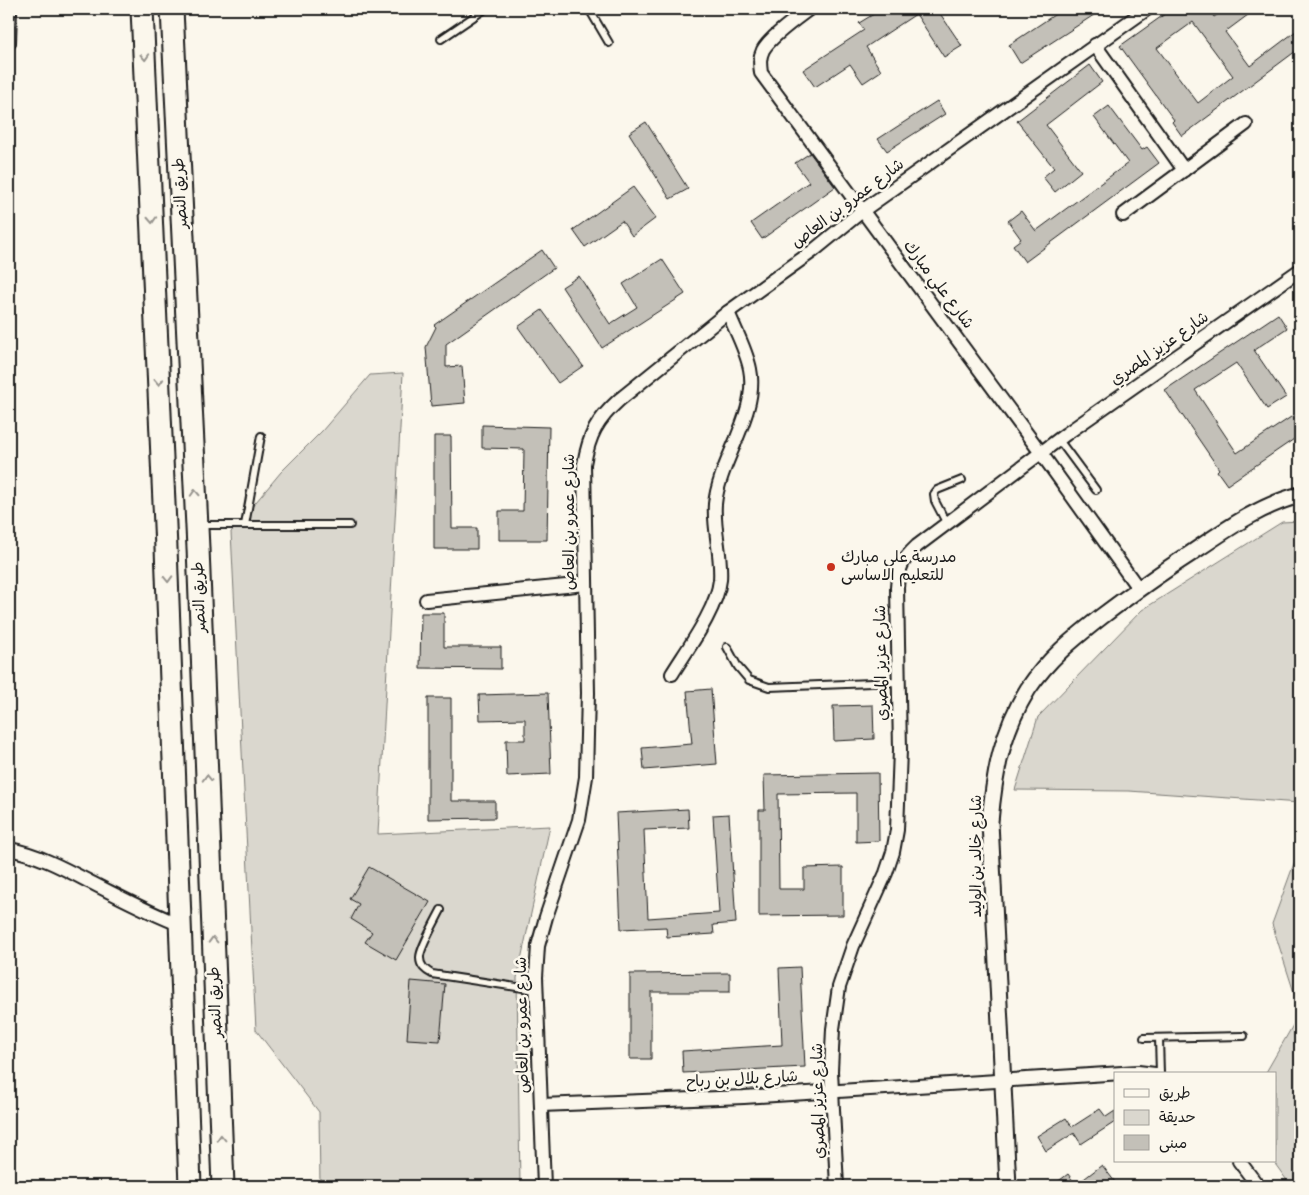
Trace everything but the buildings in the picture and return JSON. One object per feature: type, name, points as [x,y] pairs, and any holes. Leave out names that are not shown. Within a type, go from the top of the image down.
[{"type":"highway","name":"طريق النصر","points":[[142,9],[166,548],[190,1186]]},
{"type":"highway","name":"طريق النصر","points":[[172,9],[198,548],[223,1186]]},
{"type":"highway","points":[[166,548],[198,548]]},
{"type":"street","points":[[9,43],[10,9]]},
{"type":"street","name":"شارع علي مبارك","points":[[809,9],[779,33],[763,50],[759,61],[760,73],[1041,453],[1138,588]]},
{"type":"street","name":"شارع عمرو بن العاص","points":[[544,1186],[536,990],[538,946],[579,820],[586,784],[588,693],[584,464],[587,445],[594,428],[605,412],[728,312],[813,251],[862,211],[1147,9]]},
{"type":"street","points":[[1095,45],[1184,170]]},
{"type":"street","points":[[1123,215],[1246,124]]},
{"type":"street","name":"شارع عزيز المصري","points":[[838,1186],[831,1071],[838,987],[852,946],[886,873],[893,852],[897,830],[900,750],[898,575],[901,564],[908,555],[947,524],[1041,453],[1300,270]]},
{"type":"street","points":[[672,674],[715,602],[720,580],[715,503],[723,474],[746,413],[750,390],[750,369],[728,312]]},
{"type":"street","name":"شارع خالد بن الوليد","points":[[1008,1186],[990,822],[995,774],[1005,736],[1028,689],[1051,658],[1076,635],[1138,588],[1224,531],[1260,511],[1300,495]]},
{"type":"street","points":[[426,600],[586,584]]},
{"type":"street","points":[[9,850],[65,869],[154,914],[180,924]]},
{"type":"street","name":"شارع بلال بن رباح","points":[[541,1105],[744,1097],[1114,1074]]},
{"type":"street","points":[[1240,1162],[1258,1186]]},
{"type":"lane","points":[[441,39],[485,9]]},
{"type":"lane","points":[[589,9],[609,43]]},
{"type":"lane","points":[[245,525],[261,436]]},
{"type":"lane","points":[[1059,440],[1096,490]]},
{"type":"lane","points":[[947,524],[935,501],[934,494],[937,490],[962,480]]},
{"type":"lane","points":[[196,525],[350,525]]},
{"type":"lane","points":[[728,647],[738,667],[749,680],[769,687],[898,682]]},
{"type":"lane","points":[[441,910],[420,955],[422,965],[426,970],[432,974],[536,990]]},
{"type":"lane","points":[[1144,1038],[1244,1036]]},
{"type":"lane","points":[[1159,1038],[1160,1072]]},
{"type":"green space","points":[[403,373],[378,834],[550,826],[517,978],[520,1186],[320,1186],[319,1112],[256,1030],[231,532],[281,472],[322,431],[370,375]]},
{"type":"green space","points":[[1300,521],[1300,803],[1129,791],[1015,790],[1038,717],[1142,610],[1282,522]]},
{"type":"green space","points":[[1300,847],[1300,1011],[1272,924]]},
{"type":"green space","points":[[1300,1013],[1300,1186],[1291,1186],[1274,1162],[1276,1162],[1276,1072],[1266,1072]]},
{"type":"place","name":"مدرسة على مبارك للتعليم الاساسى","points":[[831,567]]}]
